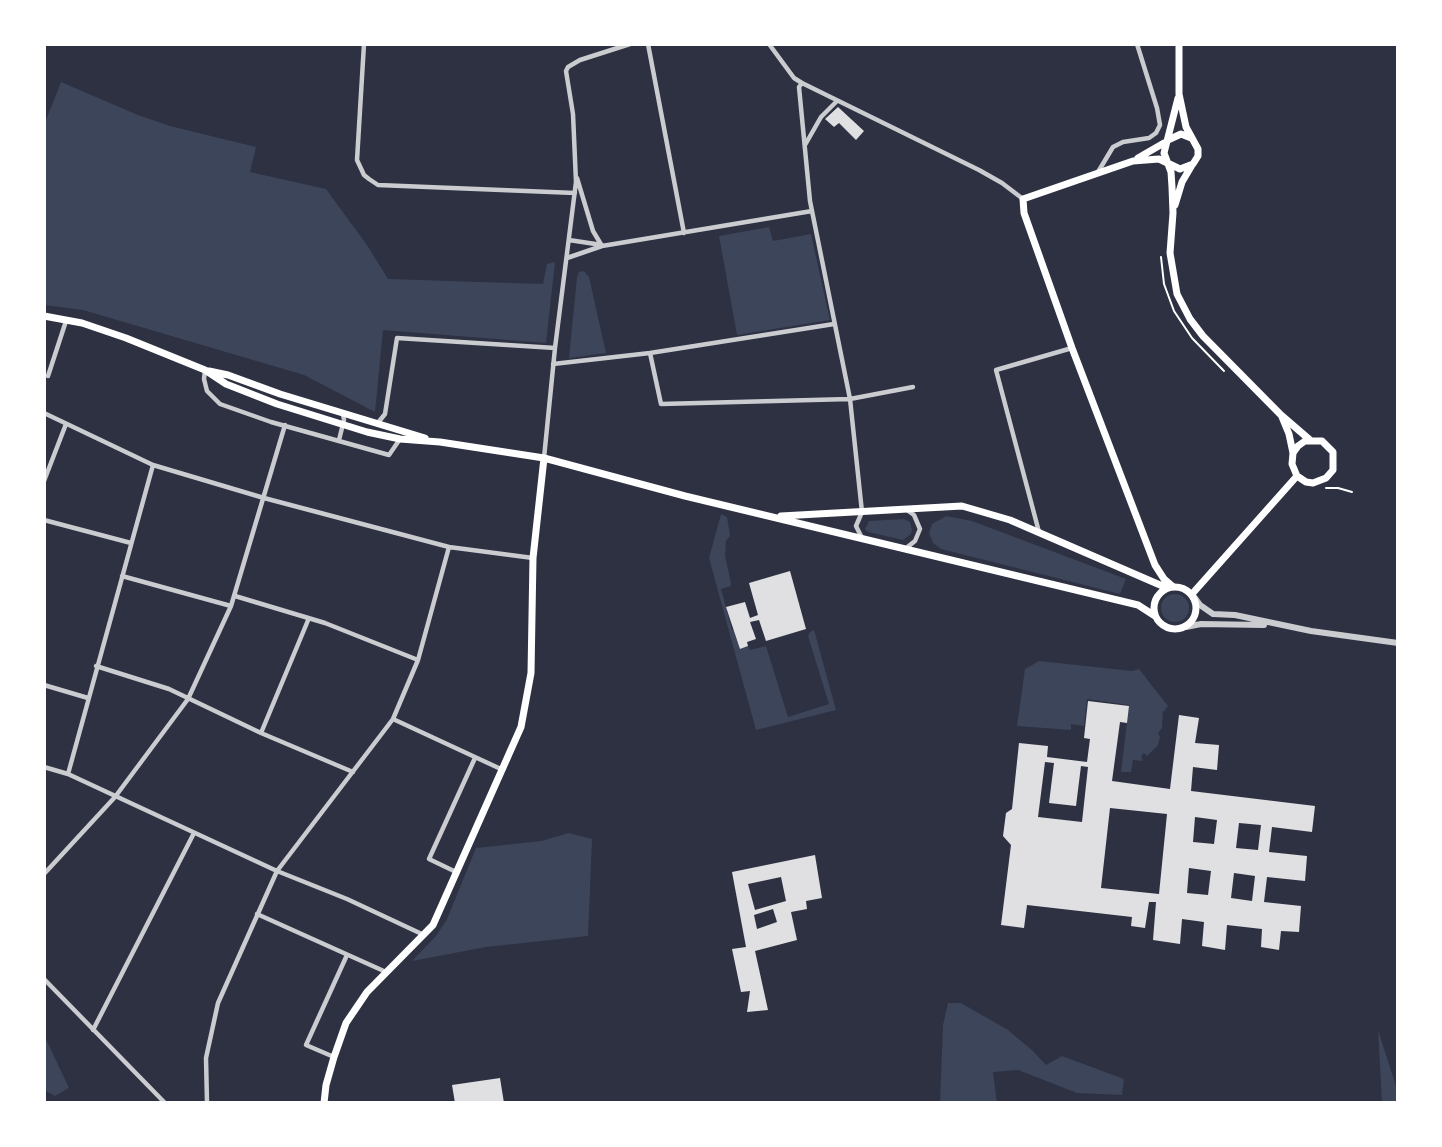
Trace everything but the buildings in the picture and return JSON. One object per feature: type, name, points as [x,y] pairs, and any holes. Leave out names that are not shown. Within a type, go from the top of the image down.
[{"type":"main road","points":[[1173,213],[1182,183],[1198,153],[1195,140],[1186,127],[1179,94],[1179,44]]},
{"type":"main road","points":[[1179,94],[1164,153],[1171,172],[1171,266],[1183,307],[1203,336],[1281,415],[1310,440]]},
{"type":"main road","points":[[1170,587],[1155,565],[1072,348],[1024,213],[1023,199],[1133,161],[1181,134],[1195,140]]},
{"type":"main road","points":[[1133,161],[1156,159],[1180,169],[1193,164]]},
{"type":"main road","points":[[44,316],[126,338],[205,370],[440,442]]},
{"type":"main road","points":[[205,370],[226,384],[277,404],[344,424],[400,439],[440,442],[544,458],[645,486],[862,539],[1138,605],[1155,615],[1160,623],[1168,628],[1185,627],[1196,613],[1197,604],[1184,588],[1170,587],[1010,520],[962,506],[769,516]]},
{"type":"main road","points":[[1281,415],[1289,433],[1292,464],[1297,476],[1306,482],[1314,483],[1326,478],[1333,470],[1334,456],[1322,441],[1310,440],[1301,443],[1293,453]]},
{"type":"main road","points":[[324,1103],[334,1057],[352,1013],[367,992],[424,935],[440,913],[522,727],[529,690],[533,558],[544,458]]},
{"type":"main road","points":[[1193,596],[1297,476]]},
{"type":"main road","points":[[1155,615],[1155,599],[1170,587]]},
{"type":"street","points":[[364,44],[357,160],[369,179],[378,185],[575,193]]},
{"type":"street","points":[[544,458],[575,193],[573,114],[566,71],[580,60],[630,44]]},
{"type":"street","points":[[648,44],[684,233]]},
{"type":"street","points":[[769,44],[794,78],[802,83],[979,170],[1023,199]]},
{"type":"street","points":[[1098,172],[1116,144],[1149,138],[1156,133],[1160,125],[1137,44]]},
{"type":"street","points":[[802,83],[799,87],[812,211],[850,399],[862,512],[856,526],[862,539]]},
{"type":"street","points":[[804,146],[821,117],[836,101]]},
{"type":"street","points":[[576,174],[593,231],[602,246]]},
{"type":"street","points":[[567,258],[602,246],[812,211]]},
{"type":"street","points":[[569,240],[602,246]]},
{"type":"street","points":[[48,376],[66,320]]},
{"type":"street","points":[[553,364],[650,354],[834,324]]},
{"type":"street","points":[[377,424],[385,414],[397,338],[555,348]]},
{"type":"street","points":[[1040,533],[996,370],[1072,348]]},
{"type":"street","points":[[650,354],[661,404],[850,399],[913,387]]},
{"type":"street","points":[[205,370],[207,391],[220,404],[389,455],[400,439]]},
{"type":"street","points":[[339,440],[344,424],[342,412]]},
{"type":"street","points":[[44,413],[153,465],[264,498],[450,547],[533,558]]},
{"type":"street","points":[[44,481],[66,424]]},
{"type":"street","points":[[44,874],[115,797],[188,699],[232,606],[285,425]]},
{"type":"street","points":[[68,774],[153,465]]},
{"type":"street","points":[[904,549],[915,541],[920,529],[915,515],[906,510]]},
{"type":"street","points":[[44,520],[131,544]]},
{"type":"street","points":[[206,1103],[206,1058],[218,1003],[257,914],[277,871],[393,719],[418,660],[450,547]]},
{"type":"street","points":[[122,576],[232,606]]},
{"type":"street","points":[[235,596],[309,618],[418,660]]},
{"type":"street","points":[[1193,596],[1213,614],[1235,615],[1273,625],[1398,643]]},
{"type":"street","points":[[261,733],[309,618]]},
{"type":"street","points":[[1185,627],[1200,624],[1273,625]]},
{"type":"street","points":[[96,666],[144,680],[353,772]]},
{"type":"street","points":[[44,685],[88,698]]},
{"type":"street","points":[[393,719],[504,770]]},
{"type":"street","points":[[457,873],[429,859],[475,758]]},
{"type":"street","points":[[44,767],[68,774],[277,871],[347,899],[424,935]]},
{"type":"street","points":[[93,1030],[194,833]]},
{"type":"street","points":[[257,914],[386,972]]},
{"type":"street","points":[[334,1057],[306,1045],[347,955]]},
{"type":"street","points":[[44,979],[164,1103]]},
{"type":"shaded area","points":[[61,82],[170,126],[256,147],[250,172],[326,189],[388,279],[543,284],[547,264],[555,262],[546,343],[383,330],[375,412],[304,375],[83,310],[44,305],[44,125]]},
{"type":"shaded area","points":[[769,227],[773,241],[811,234],[830,320],[737,335],[719,236]]},
{"type":"shaded area","points":[[584,271],[589,277],[606,353],[569,358],[577,277],[579,272]]},
{"type":"shaded area","points":[[721,514],[727,517],[730,536],[726,541],[725,556],[731,586],[721,589],[740,649],[748,646],[750,650],[766,646],[788,717],[829,704],[808,636],[814,630],[836,710],[756,730],[709,558]]},
{"type":"shaded area","points":[[946,516],[972,521],[1126,579],[1120,594],[941,549],[933,543],[929,533],[932,524]]},
{"type":"shaded area","points":[[904,519],[910,522],[912,530],[903,540],[865,529],[869,521]]},
{"type":"shaded area","points":[[1175,594],[1185,598],[1189,608],[1185,618],[1175,622],[1165,618],[1161,608],[1165,598]]},
{"type":"shaded area","points":[[1039,661],[1132,671],[1139,669],[1168,706],[1163,712],[1158,745],[1147,756],[1144,753],[1141,756],[1143,761],[1133,760],[1131,772],[1121,772],[1129,705],[1087,699],[1084,726],[1071,724],[1071,730],[1017,726],[1025,669]]},
{"type":"shaded area","points":[[569,833],[592,839],[588,936],[486,947],[412,961],[436,936],[447,919],[476,848],[541,841]]},
{"type":"shaded area","points":[[948,1003],[961,1003],[1008,1030],[1046,1065],[1062,1056],[1124,1079],[1122,1095],[1077,1093],[1018,1070],[993,1072],[997,1103],[940,1103],[943,1025]]},
{"type":"shaded area","points":[[1378,1030],[1398,1092],[1398,1103],[1382,1103]]},
{"type":"shaded area","points":[[44,1035],[69,1088],[55,1096],[44,1090]]}]
